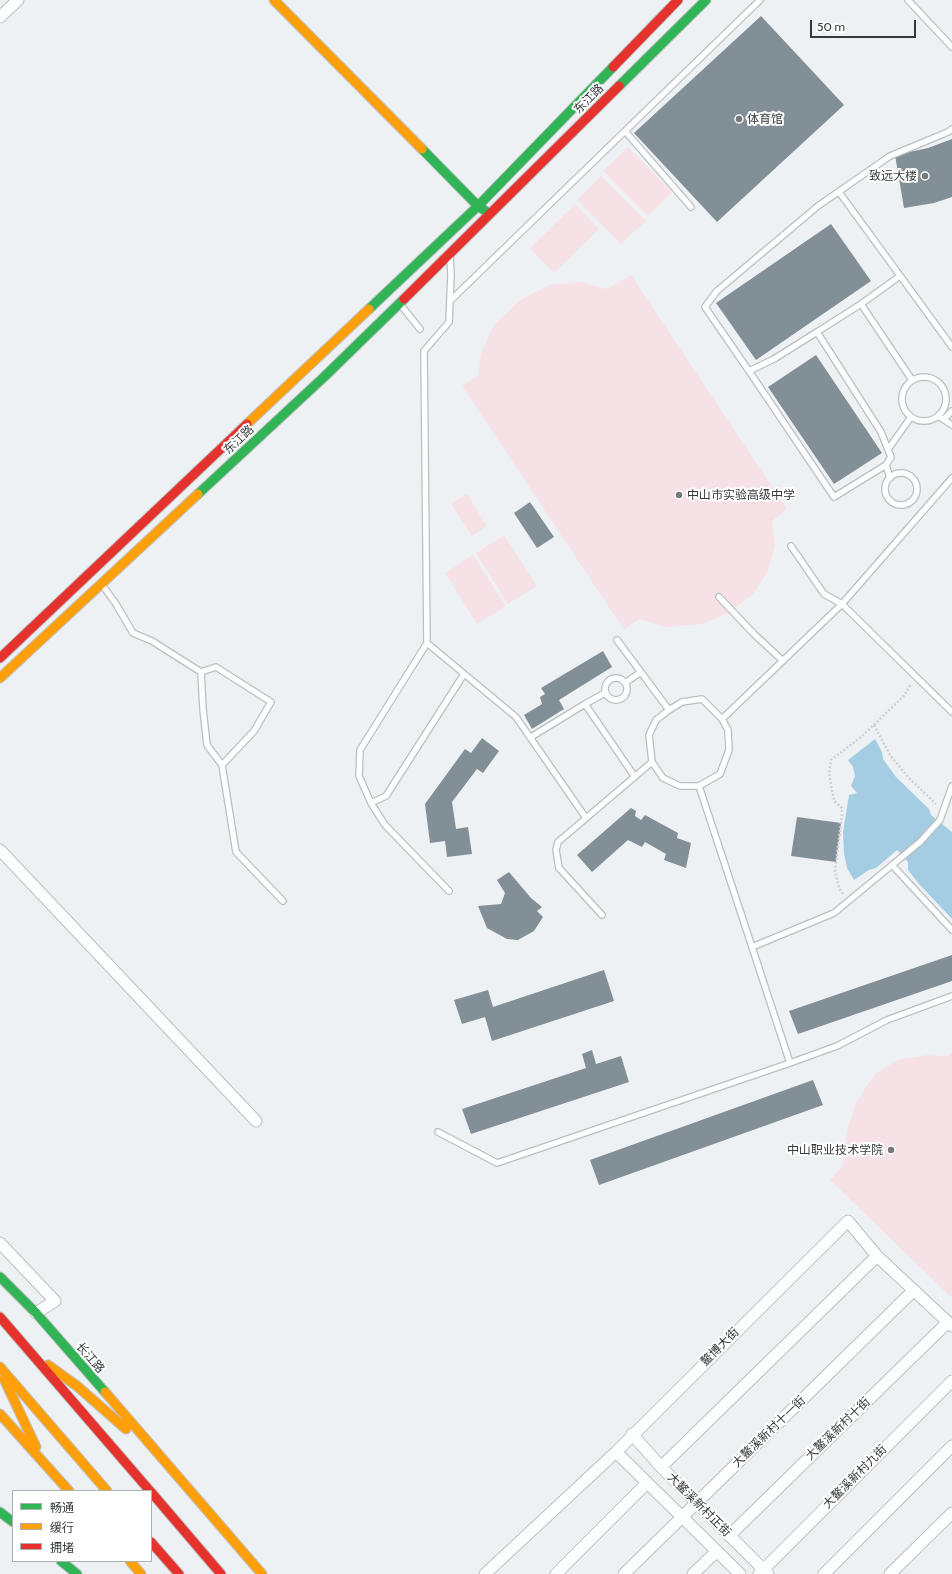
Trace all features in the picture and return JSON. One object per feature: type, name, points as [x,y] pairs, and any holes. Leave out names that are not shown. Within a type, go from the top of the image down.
[{"type":"main road","points":[[274,0],[478,206],[490,214]]},
{"type":"main road","name":"东江路","points":[[0,658],[478,206],[678,0]]},
{"type":"main road","name":"东江路","points":[[0,678],[324,377],[706,0]]},
{"type":"main road","name":"长江路","points":[[0,1277],[36,1313],[262,1574]]},
{"type":"main road","name":"长江路","points":[[0,1317],[148,1490]]},
{"type":"main road","name":"长江路","points":[[35,1356],[77,1386],[116,1421],[160,1456]]},
{"type":"main road","points":[[0,1367],[106,1490]]},
{"type":"main road","points":[[0,1370],[42,1461]]},
{"type":"main road","points":[[0,1414],[68,1490]]},
{"type":"main road","name":"长江路","points":[[152,1494],[221,1574]]},
{"type":"main road","points":[[0,1512],[12,1521]]},
{"type":"main road","points":[[152,1543],[179,1574]]},
{"type":"main road","points":[[62,1562],[77,1574]]},
{"type":"main road","points":[[131,1562],[141,1574]]},
{"type":"street","points":[[0,17],[18,0]]},
{"type":"street","points":[[0,850],[256,1121]]},
{"type":"street","name":"鳌博大街","points":[[485,1574],[616,1452],[632,1434],[848,1221],[877,1256],[950,1324]]},
{"type":"street","points":[[0,1243],[55,1301],[36,1313]]},
{"type":"street","points":[[660,1467],[877,1256]]},
{"type":"street","name":"大鳌溪新村十一街","points":[[624,1574],[914,1290]]},
{"type":"street","name":"大鳌溪新村十街","points":[[729,1536],[950,1324]]},
{"type":"street","name":"大鳌溪新村九街","points":[[763,1572],[952,1381]]},
{"type":"street","name":"大鳌溪新村正街","points":[[632,1434],[660,1467],[763,1572]]},
{"type":"street","points":[[824,1574],[952,1446]]},
{"type":"street","name":"大鳌溪新村正街","points":[[616,1452],[740,1574]]},
{"type":"street","points":[[556,1574],[647,1483]]},
{"type":"street","points":[[890,1574],[952,1513]]},
{"type":"street","points":[[693,1574],[716,1552]]},
{"type":"lane","points":[[451,300],[760,0]]},
{"type":"lane","points":[[908,0],[952,47]]},
{"type":"lane","points":[[817,332],[881,432],[889,448],[891,456],[886,465],[834,497],[706,307],[717,291],[818,206],[890,156],[952,129]]},
{"type":"lane","points":[[625,131],[691,207]]},
{"type":"lane","points":[[838,192],[952,347]]},
{"type":"lane","points":[[449,255],[451,275],[449,322],[424,351],[427,643],[360,750],[359,776],[371,803],[386,825],[449,891]]},
{"type":"lane","points":[[749,371],[774,359],[817,332],[861,304],[900,276]]},
{"type":"lane","points":[[399,304],[420,329]]},
{"type":"lane","points":[[861,304],[912,380]]},
{"type":"lane","points":[[941,417],[946,403],[944,389],[940,383],[927,377],[912,380],[907,384],[902,398],[906,411],[911,416],[925,421],[941,417],[952,411]]},
{"type":"lane","points":[[889,448],[911,416]]},
{"type":"lane","points":[[941,417],[952,425]]},
{"type":"lane","points":[[886,465],[890,478],[885,487],[887,497],[890,501],[895,504],[905,505],[914,500],[918,489],[914,479],[905,473],[894,474],[890,478]]},
{"type":"lane","points":[[722,718],[842,604],[952,478]]},
{"type":"lane","points":[[791,546],[824,594],[842,604],[952,712]]},
{"type":"lane","points":[[101,584],[116,604],[133,633],[152,641],[201,672]]},
{"type":"lane","points":[[719,597],[754,634],[783,660]]},
{"type":"lane","points":[[618,640],[669,710]]},
{"type":"lane","points":[[427,643],[516,717],[586,818]]},
{"type":"lane","points":[[201,672],[216,667],[270,702],[254,731],[222,765]]},
{"type":"lane","points":[[201,672],[207,745],[222,765],[236,852],[283,901]]},
{"type":"lane","points":[[625,683],[641,672]]},
{"type":"lane","points":[[371,803],[386,796],[464,674]]},
{"type":"lane","points":[[618,678],[625,683],[627,692],[621,700],[610,699],[605,693],[605,685],[610,679],[618,678]]},
{"type":"lane","points":[[530,737],[605,693]]},
{"type":"lane","points":[[702,699],[722,718],[728,730],[729,750],[720,774],[699,786],[680,786],[663,778],[652,762],[649,735],[656,720],[669,710],[682,702],[702,699]]},
{"type":"lane","points":[[585,704],[635,777]]},
{"type":"lane","points":[[602,915],[559,868],[556,850],[558,842],[652,762]]},
{"type":"lane","points":[[699,786],[790,1063]]},
{"type":"lane","points":[[752,947],[834,913],[920,842],[940,820],[952,786]]},
{"type":"lane","points":[[892,865],[952,930]]},
{"type":"lane","points":[[438,1132],[497,1163],[837,1046],[887,1020],[952,996]]},
{"type":"path","points":[[848,901],[839,888],[835,871],[842,808],[834,801],[829,772],[830,760],[861,737],[903,697],[915,676]]},
{"type":"path","points":[[874,725],[890,755],[908,777],[944,811]]},
{"type":"shaded area","points":[[628,147],[672,192],[648,216],[603,171]]},
{"type":"shaded area","points":[[601,176],[646,221],[621,244],[577,200]]},
{"type":"shaded area","points":[[575,204],[599,229],[554,273],[530,248]]},
{"type":"shaded area","points":[[631,275],[787,509],[772,521],[775,545],[767,573],[753,594],[730,612],[703,624],[665,627],[639,619],[624,630],[462,386],[478,376],[481,353],[494,325],[519,301],[549,285],[582,282],[607,289]]},
{"type":"shaded area","points":[[467,494],[487,526],[472,536],[451,504]]},
{"type":"shaded area","points":[[504,535],[537,586],[508,604],[476,553]]},
{"type":"shaded area","points":[[473,555],[506,606],[477,624],[445,573]]},
{"type":"shaded area","name":"中山职业技术学院","points":[[952,1052],[952,1298],[830,1180],[843,1166],[847,1130],[856,1102],[875,1074],[897,1060],[928,1055],[948,1056]]},
{"type":"water","points":[[875,739],[882,752],[883,759],[896,777],[929,809],[931,815],[952,832],[952,919],[919,884],[908,870],[908,862],[897,850],[876,868],[869,870],[854,880],[847,868],[844,854],[843,832],[849,795],[857,793],[851,786],[855,776],[853,767],[848,760]]},
{"type":"building","name":"体育馆","points":[[761,16],[844,105],[717,222],[634,133]]},
{"type":"building","name":"致远大楼","points":[[952,139],[952,197],[934,203],[904,208],[895,155],[928,148]]},
{"type":"building","points":[[831,224],[871,281],[756,360],[716,303]]},
{"type":"building","points":[[816,355],[882,453],[834,484],[768,387]]},
{"type":"building","points":[[530,502],[554,537],[537,548],[514,513]]},
{"type":"building","points":[[603,651],[612,667],[559,700],[564,709],[532,729],[524,715],[542,704],[540,697],[545,694],[541,688]]},
{"type":"building","points":[[482,738],[499,751],[483,773],[477,769],[452,802],[456,829],[468,827],[472,854],[447,857],[445,841],[430,843],[425,804],[465,749],[471,753]]},
{"type":"building","points":[[631,808],[636,811],[635,816],[641,820],[645,815],[678,833],[677,838],[691,843],[686,868],[664,860],[666,854],[645,842],[642,847],[628,840],[592,872],[577,855]]},
{"type":"building","points":[[797,817],[841,823],[836,862],[791,856]]},
{"type":"building","points":[[509,872],[531,898],[542,907],[537,911],[543,917],[534,931],[518,940],[507,939],[487,928],[478,906],[501,904],[505,893],[497,880]]},
{"type":"building","points":[[952,955],[952,981],[798,1034],[789,1011]]},
{"type":"building","points":[[604,970],[614,1001],[492,1041],[485,1017],[462,1024],[454,1000],[488,990],[493,1007]]},
{"type":"building","points":[[592,1050],[596,1064],[621,1056],[629,1082],[471,1134],[462,1109],[586,1068],[582,1054]]},
{"type":"building","points":[[813,1080],[823,1105],[599,1185],[590,1160]]},
{"type":"traffic: fast","points":[[619,86],[706,0]]},
{"type":"traffic: fast","points":[[369,309],[478,206],[613,67]]},
{"type":"traffic: fast","points":[[422,149],[478,206],[487,212]]},
{"type":"traffic: fast","points":[[198,494],[324,377],[404,299]]},
{"type":"traffic: fast","points":[[0,1277],[36,1313],[105,1392]]},
{"type":"traffic: fast","points":[[0,1512],[12,1521]]},
{"type":"traffic: fast","points":[[62,1562],[77,1574]]},
{"type":"traffic: slow","points":[[274,0],[422,149]]},
{"type":"traffic: slow","points":[[247,424],[369,309]]},
{"type":"traffic: slow","points":[[0,678],[198,494]]},
{"type":"traffic: slow","points":[[48,1365],[77,1386],[126,1429]]},
{"type":"traffic: slow","points":[[0,1367],[106,1490]]},
{"type":"traffic: slow","points":[[4,1379],[36,1447]]},
{"type":"traffic: slow","points":[[105,1392],[262,1574]]},
{"type":"traffic: slow","points":[[0,1414],[68,1490]]},
{"type":"traffic: slow","points":[[131,1562],[141,1574]]},
{"type":"traffic: jam","points":[[613,67],[678,0]]},
{"type":"traffic: jam","points":[[404,299],[619,86]]},
{"type":"traffic: jam","points":[[0,658],[247,424]]},
{"type":"traffic: jam","points":[[0,1317],[149,1490]]},
{"type":"traffic: jam","points":[[152,1493],[221,1574]]},
{"type":"traffic: jam","points":[[152,1543],[179,1574]]},
{"type":"place","name":"体育馆","points":[[739,119]]},
{"type":"place","name":"致远大楼","points":[[925,176]]},
{"type":"place","name":"中山市实验高级中学","points":[[679,495]]},
{"type":"place","name":"中山职业技术学院","points":[[891,1150]]}]
